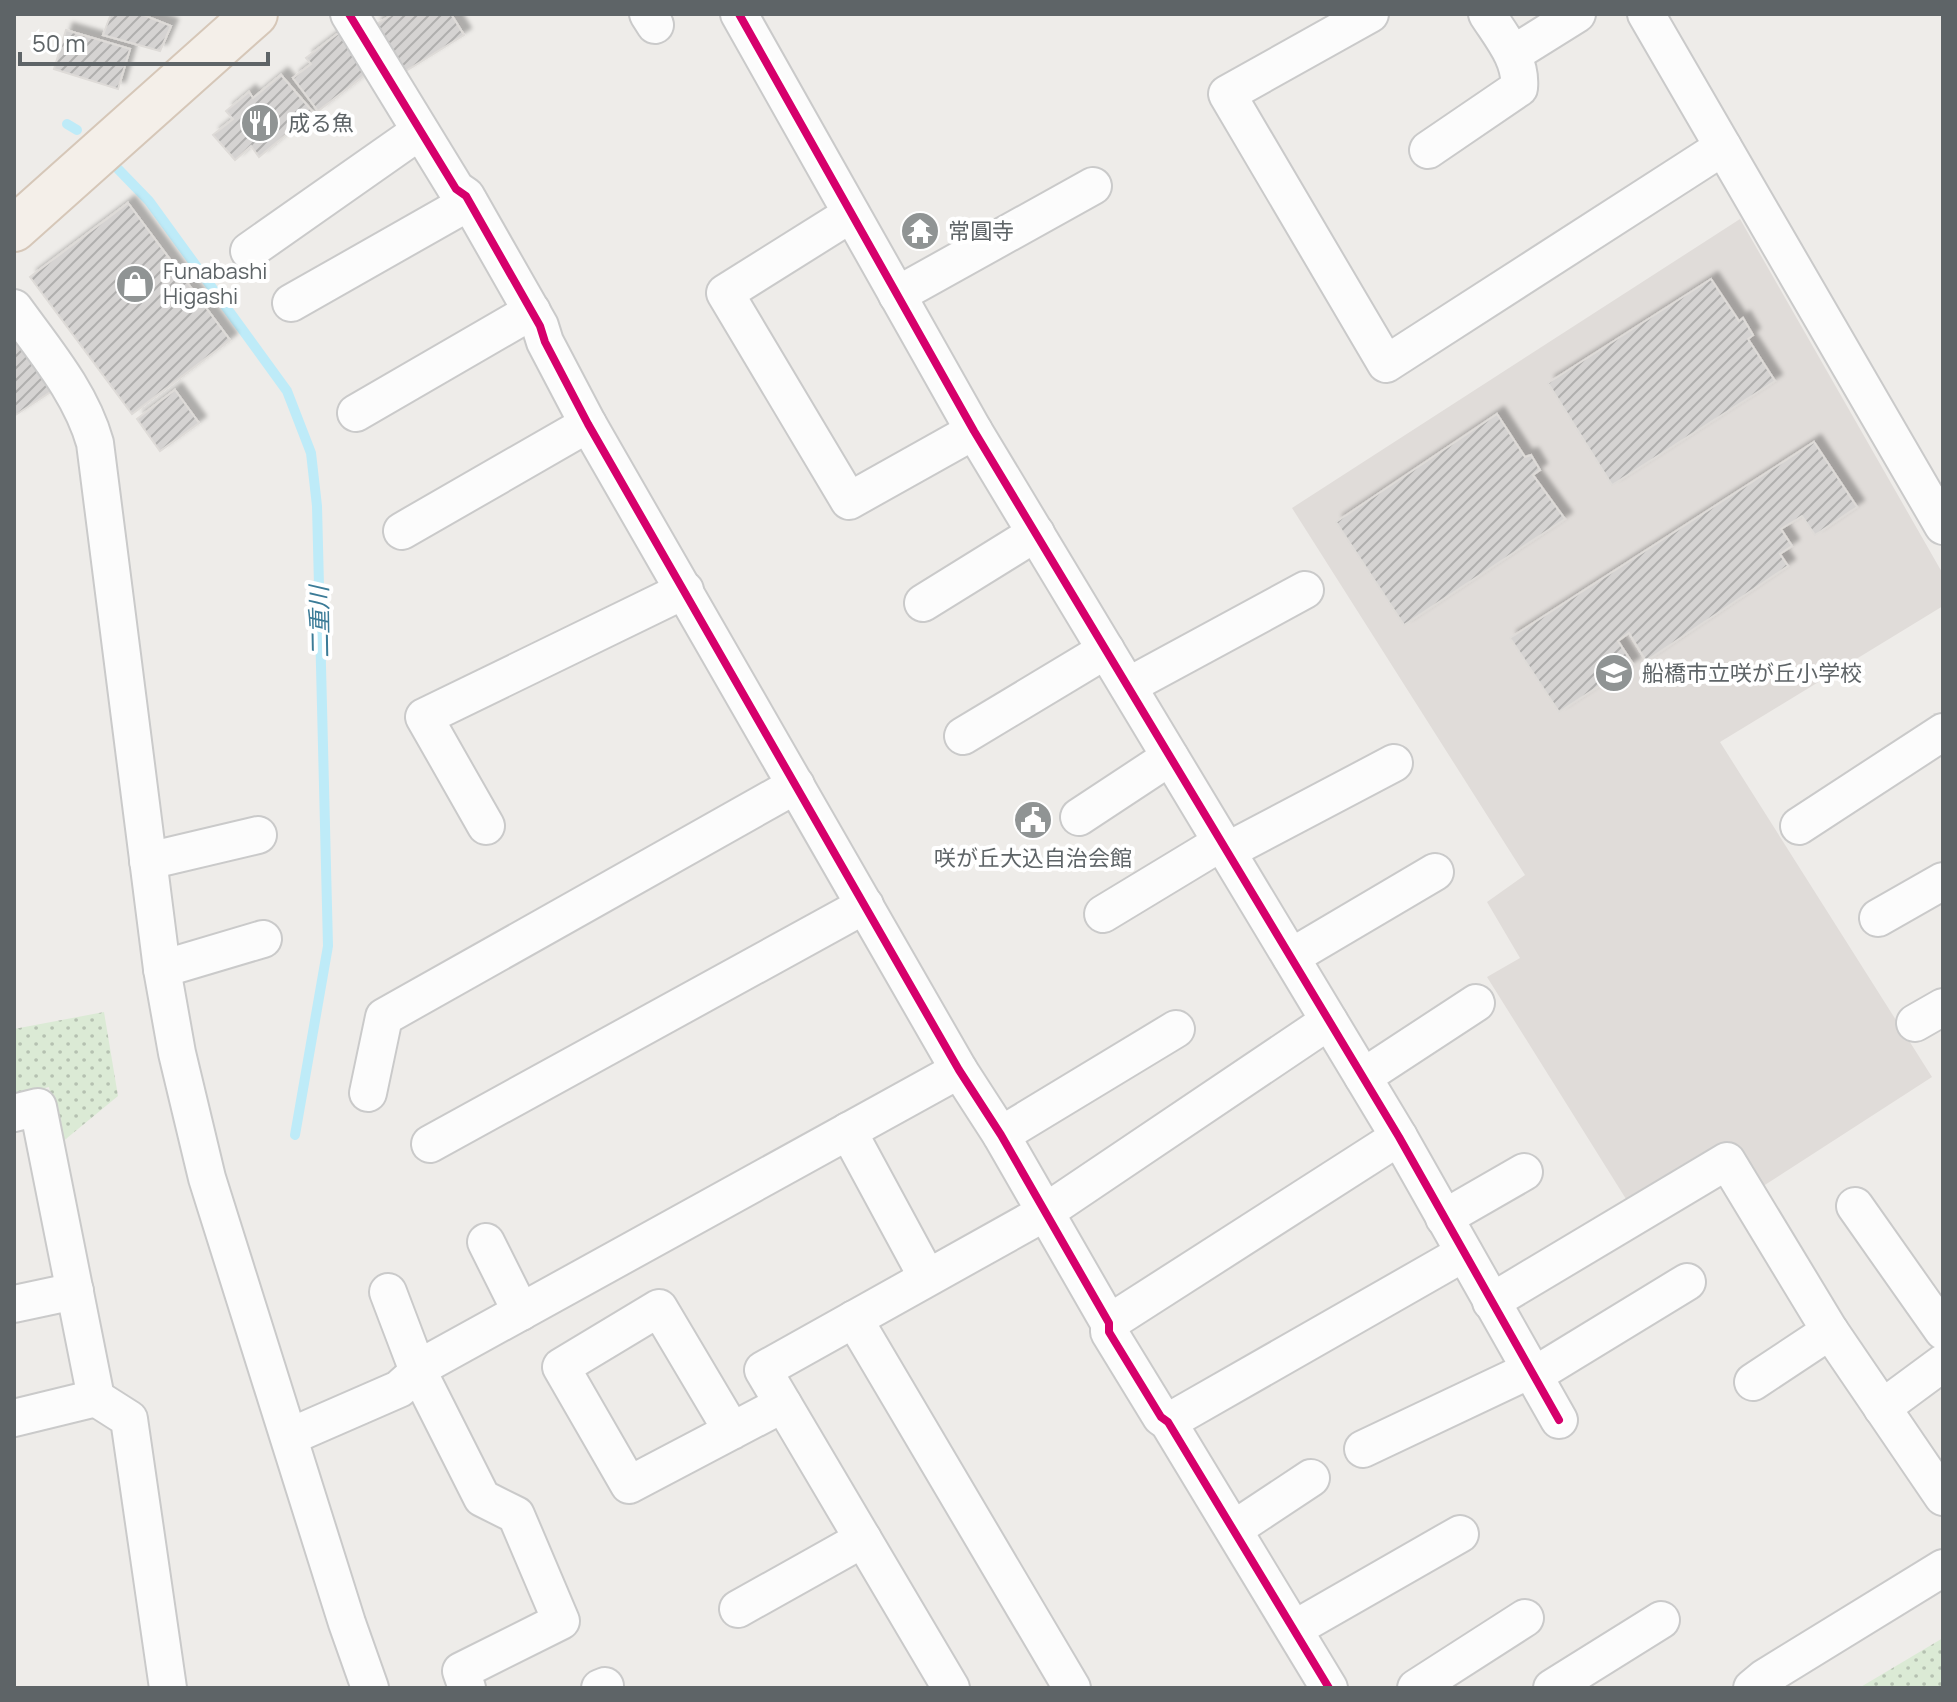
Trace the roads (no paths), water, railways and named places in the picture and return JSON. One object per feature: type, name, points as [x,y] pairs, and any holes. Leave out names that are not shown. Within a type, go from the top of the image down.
[{"type":"main road","points":[[14,229],[255,14]]},
{"type":"street","points":[[349,14],[456,189],[469,202],[532,311],[588,424],[959,1070],[1001,1135],[1109,1323],[1109,1332],[1161,1417],[1168,1422],[1329,1688]]},
{"type":"street","points":[[739,14],[974,431],[1399,1137],[1559,1420]]},
{"type":"street","points":[[1370,14],[1227,94],[1386,364],[1723,147]]},
{"type":"street","points":[[1428,150],[1519,88],[1520,79],[1513,54],[1487,14]]},
{"type":"street","points":[[1513,54],[1577,14]]},
{"type":"street","points":[[1646,14],[1943,526]]},
{"type":"street","points":[[249,251],[420,131]]},
{"type":"street","points":[[897,295],[1093,186]]},
{"type":"street","points":[[291,303],[469,202]]},
{"type":"street","points":[[851,214],[725,293],[849,501],[974,431]]},
{"type":"street","points":[[14,308],[75,395],[88,418],[95,443],[162,969],[177,1053],[207,1178],[370,1688]]},
{"type":"street","points":[[356,413],[532,311]]},
{"type":"street","points":[[402,531],[588,424]]},
{"type":"street","points":[[923,603],[1036,533]]},
{"type":"street","points":[[486,826],[424,717],[685,590]]},
{"type":"street","points":[[1128,686],[1305,590]]},
{"type":"street","points":[[963,736],[1106,650]]},
{"type":"street","points":[[1799,826],[1943,732]]},
{"type":"street","points":[[1079,817],[1170,757]]},
{"type":"street","points":[[1103,914],[1224,846],[1394,763]]},
{"type":"street","points":[[368,1093],[384,1017],[796,785]]},
{"type":"street","points":[[148,861],[258,835]]},
{"type":"street","points":[[1291,957],[1435,872]]},
{"type":"street","points":[[1878,918],[1943,881]]},
{"type":"street","points":[[430,1144],[865,905]]},
{"type":"street","points":[[162,969],[263,939]]},
{"type":"street","points":[[1363,1077],[1476,1003]]},
{"type":"street","points":[[951,1688],[763,1370],[1044,1213],[1329,1021]]},
{"type":"street","points":[[1001,1135],[1176,1029]]},
{"type":"street","points":[[289,1437],[399,1389],[428,1363],[959,1070]]},
{"type":"street","points":[[14,1113],[38,1107],[96,1398]]},
{"type":"street","points":[[848,1131],[927,1277]]},
{"type":"street","points":[[1109,1323],[1399,1137]]},
{"type":"street","points":[[1491,1302],[1727,1161],[1830,1331],[1943,1497]]},
{"type":"street","points":[[1444,1218],[1524,1172]]},
{"type":"street","points":[[1855,1206],[1943,1331]]},
{"type":"street","points":[[486,1242],[521,1312]]},
{"type":"street","points":[[1168,1422],[1464,1253]]},
{"type":"street","points":[[1363,1449],[1531,1373],[1687,1282]]},
{"type":"street","points":[[14,1304],[75,1291]]},
{"type":"street","points":[[388,1292],[418,1371],[482,1498],[516,1515],[561,1621],[461,1671],[467,1688]]},
{"type":"street","points":[[732,1431],[659,1308],[561,1367],[629,1485],[732,1431],[783,1404]]},
{"type":"street","points":[[854,1319],[1072,1688]]},
{"type":"street","points":[[1753,1382],[1830,1331]]},
{"type":"street","points":[[1882,1408],[1943,1363]]},
{"type":"street","points":[[14,1418],[96,1398],[129,1419],[168,1688]]},
{"type":"street","points":[[1234,1529],[1311,1478]]},
{"type":"street","points":[[1294,1629],[1460,1534]]},
{"type":"street","points":[[738,1609],[863,1539]]},
{"type":"street","points":[[1752,1688],[1943,1568]]},
{"type":"street","points":[[1416,1688],[1525,1618]]},
{"type":"street","points":[[1552,1688],[1661,1620]]},
{"type":"waterway","name":"二重川","points":[[67,124],[77,130]]},
{"type":"waterway","name":"二重川","points":[[118,169],[149,201],[287,391],[311,453],[317,506],[328,946],[295,1135]]},
{"type":"place","name":"成る魚","points":[[260,123]]},
{"type":"place","name":"常圓寺","points":[[920,231]]},
{"type":"place","name":"Funabashi Higashi","points":[[135,284]]},
{"type":"place","name":"船橋市立咲が丘小学校","points":[[1614,673]]},
{"type":"place","name":"咲が丘大込自治会館","points":[[1033,820]]}]
